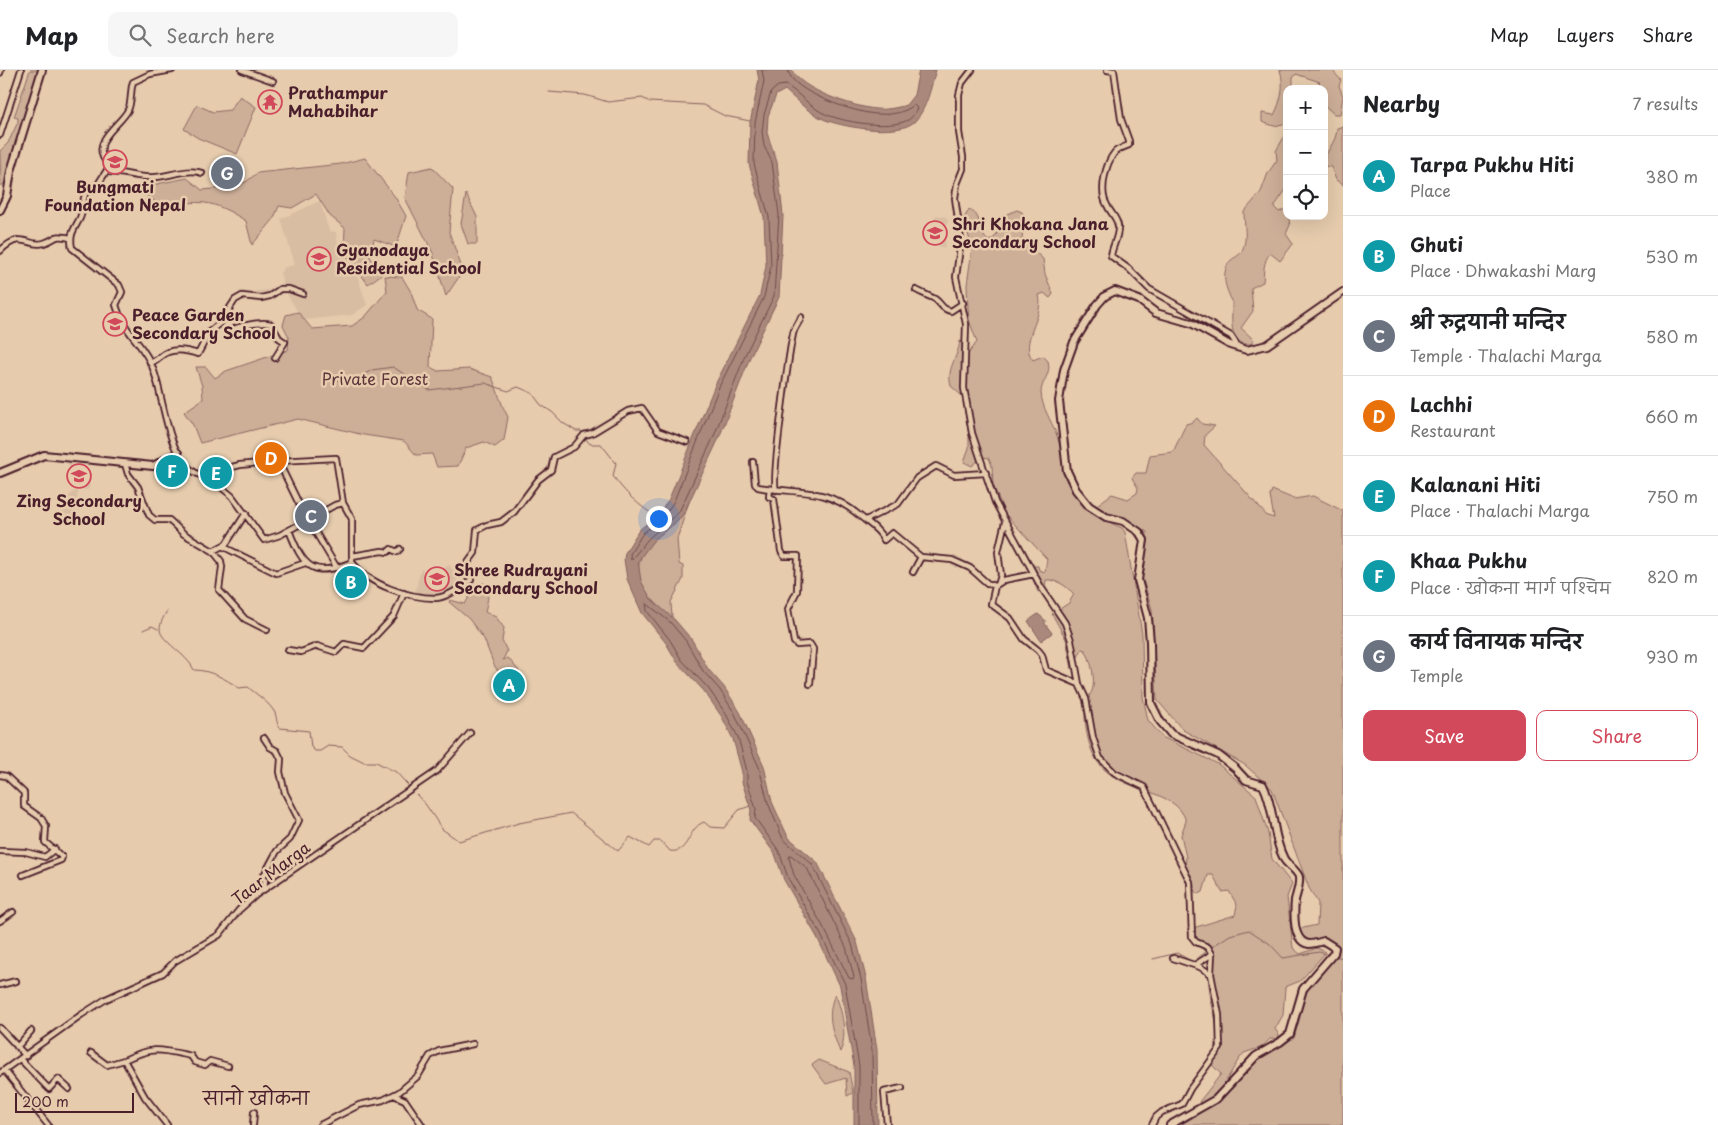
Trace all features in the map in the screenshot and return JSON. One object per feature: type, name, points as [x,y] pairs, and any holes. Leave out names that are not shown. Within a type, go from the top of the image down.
[{"type":"main road","points":[[0,210],[7,196],[12,170],[42,70]]},
{"type":"main road","points":[[1170,1125],[1216,1099],[1256,1056],[1290,1034],[1303,989],[1336,948],[1331,943],[1324,941],[1309,944],[1302,942],[1297,934],[1295,907],[1300,884],[1298,874],[1285,860],[1281,851],[1269,798],[1263,785],[1246,780],[1235,768],[1218,755],[1171,734],[1160,721],[1151,703],[1149,634],[1138,580],[1144,540],[1139,532],[1123,521],[1106,517],[1089,506],[1072,483],[1065,460],[1059,401],[1064,370],[1074,342],[1096,305],[1105,296],[1114,291],[1139,300],[1156,313],[1191,323],[1239,349],[1257,349],[1267,345],[1343,292]]},
{"type":"main road","points":[[0,473],[44,455],[153,466],[178,453]]},
{"type":"street","points":[[0,135],[22,70]]},
{"type":"street","points":[[108,170],[103,157],[102,146],[112,128],[121,120],[129,108],[133,82],[155,72],[172,70]]},
{"type":"street","points":[[242,70],[274,81]]},
{"type":"street","points":[[972,70],[962,83],[958,95],[963,169],[957,184],[955,198],[960,240],[956,277],[966,324],[964,388],[972,433],[995,502],[1034,574],[1065,623],[1071,640],[1079,684],[1086,699],[1093,738],[1100,758],[1123,778],[1144,788],[1190,882],[1192,937],[1196,942],[1208,947],[1212,954],[1210,974],[1219,1016],[1220,1048],[1190,1088],[1182,1104],[1162,1112],[1156,1117],[1152,1125]]},
{"type":"street","points":[[1107,70],[1114,71],[1121,119],[1129,142],[1129,145],[1116,151],[1112,157],[1106,170],[1103,187],[1105,202],[1117,220],[1118,226],[1117,239],[1111,256],[1129,269],[1149,289],[1231,336],[1239,349]]},
{"type":"street","points":[[108,170],[118,171],[126,176],[139,174],[153,178],[202,173]]},
{"type":"street","points":[[108,170],[94,189],[87,191],[82,198],[81,216],[72,230],[70,238],[72,248],[119,285],[122,292],[116,305],[120,321],[150,363],[169,433],[178,453],[196,474],[205,474],[278,460],[336,458],[343,503],[352,519],[352,562],[361,574],[404,593],[437,598],[471,580],[467,564],[475,553],[478,530],[487,524],[500,522],[514,512],[538,480],[551,470],[554,457],[574,447],[581,437],[628,412],[642,408],[658,431],[687,442]]},
{"type":"street","points":[[0,250],[20,239],[44,243],[59,236],[70,238]]},
{"type":"street","points":[[150,363],[156,362],[167,352],[184,350],[198,354],[210,331],[220,323],[235,300],[242,296],[261,298],[270,296],[280,289],[289,289],[303,294]]},
{"type":"street","points":[[916,290],[937,301],[947,311],[951,311],[963,303]]},
{"type":"street","points":[[776,490],[775,469],[789,358],[793,332],[801,317]]},
{"type":"street","points":[[228,332],[233,329],[262,323],[271,324],[279,338],[285,342],[275,358]]},
{"type":"street","points":[[278,460],[308,520],[337,568]]},
{"type":"street","points":[[753,462],[755,484],[758,487],[828,495],[853,509],[884,540],[892,533],[921,557],[952,560],[970,568],[987,583],[997,584],[1034,574]]},
{"type":"street","points":[[125,464],[128,474],[138,487],[151,518],[169,520],[184,534],[213,551],[221,561],[222,567],[219,590],[245,619],[267,630]]},
{"type":"street","points":[[866,520],[898,504],[917,478],[936,466],[954,475],[986,473]]},
{"type":"street","points":[[205,474],[232,496],[264,540],[289,530],[335,505],[343,503]]},
{"type":"street","points":[[770,489],[769,497],[774,499],[781,551],[784,556],[798,556],[797,590],[788,609],[794,642],[797,645],[810,644],[813,649],[810,684]]},
{"type":"street","points":[[213,551],[224,547],[246,513]]},
{"type":"street","points":[[1005,522],[998,552],[1001,575],[991,604],[1010,618],[1024,639],[1038,650],[1042,655],[1046,670],[1079,684]]},
{"type":"street","points":[[289,530],[295,546],[305,563],[323,571],[352,562]]},
{"type":"street","points":[[224,547],[276,573],[305,563]]},
{"type":"street","points":[[352,556],[382,551],[388,552],[391,549],[397,552],[400,549]]},
{"type":"street","points":[[912,572],[921,557]]},
{"type":"street","points":[[288,650],[301,652],[317,646],[336,652],[344,644],[364,648],[394,616],[404,593]]},
{"type":"street","name":"Taar Marga","points":[[2,1071],[21,1060],[81,1015],[106,1000],[163,973],[175,961],[219,935],[239,910],[264,889],[437,771],[470,733]]},
{"type":"street","points":[[264,738],[270,747],[277,751],[281,759],[280,772],[286,792],[299,820],[290,839],[277,851],[263,877],[266,880],[264,889]]},
{"type":"street","points":[[0,776],[6,776],[24,793],[24,806],[41,818],[46,826],[45,842],[54,849],[61,860],[23,875]]},
{"type":"street","points":[[0,851],[26,852],[45,857],[54,849]]},
{"type":"street","points":[[0,921],[13,912]]},
{"type":"street","points":[[1195,965],[1212,954]]},
{"type":"street","points":[[1173,958],[1195,965],[1210,974]]},
{"type":"street","points":[[0,985],[16,981]]},
{"type":"street","points":[[0,1028],[26,1056]]},
{"type":"street","points":[[17,1047],[31,1031]]},
{"type":"street","points":[[320,1125],[359,1105],[383,1100],[394,1095],[418,1076],[430,1056],[439,1051],[473,1044]]},
{"type":"street","points":[[91,1052],[108,1065],[142,1052],[161,1049],[191,1056],[195,1062],[205,1065],[210,1061],[228,1066]]},
{"type":"street","points":[[21,1060],[48,1089],[58,1079],[69,1089]]},
{"type":"street","points":[[124,1060],[144,1097],[167,1125]]},
{"type":"street","points":[[2,1071],[48,1125]]},
{"type":"street","points":[[887,1125],[884,1092],[902,1088]]},
{"type":"street","points":[[394,1095],[405,1100],[422,1125]]},
{"type":"street","points":[[253,1125],[254,1112]]},
{"type":"shaded area","name":"Gyanodaya Residential School","points":[[320,201],[329,231],[336,232],[339,252],[358,278],[367,305],[352,315],[303,320],[286,293],[260,303],[241,299],[240,290],[249,292],[269,290],[283,283],[280,273],[285,267],[295,265],[281,219]]},
{"type":"shaded area","name":"Shri Khokana Jana Secondary School","points":[[936,215],[946,217],[948,221],[941,236],[946,241],[944,248],[926,241]]},
{"type":"shaded area","name":"Zing Secondary School","points":[[83,461],[90,487],[87,490],[79,489],[67,462]]},
{"type":"shaded area","points":[[76,489],[78,492],[75,516],[71,520],[58,507]]},
{"type":"shaded area","name":"Shree Rudrayani Secondary School","points":[[450,565],[460,586],[440,595],[415,592],[421,569],[443,579],[448,577],[444,568]]},
{"type":"green space","points":[[30,70],[42,70],[20,146],[7,172],[5,183],[1,186],[0,151],[8,143],[18,122],[18,118],[14,117]]},
{"type":"green space","points":[[1280,70],[1332,70],[1341,80],[1339,86],[1343,96],[1340,114],[1334,114],[1328,109],[1328,85],[1317,85],[1320,82],[1296,74],[1293,78],[1293,85],[1283,85],[1283,124],[1274,126],[1262,122],[1262,113],[1274,115],[1279,105],[1282,87]]},
{"type":"green space","points":[[240,96],[256,107],[237,154],[198,138],[184,129],[197,105],[213,112],[230,110]]},
{"type":"green space","points":[[1343,126],[1343,185],[1336,180],[1331,167],[1328,167],[1328,151],[1335,139],[1337,128]]},
{"type":"green space","points":[[1283,139],[1283,194],[1274,207],[1279,212],[1283,210],[1283,220],[1289,220],[1290,225],[1286,234],[1293,244],[1280,261],[1270,253],[1265,263],[1263,282],[1251,288],[1253,311],[1241,328],[1254,340],[1251,344],[1243,343],[1234,335],[1232,329],[1232,301],[1226,286],[1225,271],[1230,261],[1242,251],[1245,237],[1244,212],[1261,192],[1268,173],[1277,160],[1276,151]]},
{"type":"green space","points":[[365,158],[395,197],[406,216],[396,247],[374,239],[370,257],[382,274],[368,284],[344,252],[345,228],[330,216],[316,194],[292,208],[279,206],[273,220],[252,245],[246,221],[223,208],[197,202],[161,206],[146,195],[152,185],[187,178],[202,190],[225,188],[246,182],[257,173],[341,164]]},
{"type":"green space","points":[[432,167],[453,189],[449,232],[463,271],[446,296],[432,251],[405,198],[409,172]]},
{"type":"green space","points":[[466,194],[477,217],[477,244],[468,244],[461,224]]},
{"type":"green space","points":[[969,210],[977,216],[983,234],[989,241],[995,237],[1007,214],[1017,210],[1022,212],[1024,217],[1022,240],[1043,259],[1045,274],[1053,294],[1050,298],[1044,293],[1039,295],[1040,303],[1028,345],[1029,353],[1033,360],[1043,356],[1048,361],[1049,370],[1041,393],[1045,409],[1062,451],[1073,491],[1089,510],[1122,528],[1125,532],[1142,634],[1143,697],[1148,720],[1162,737],[1218,764],[1256,796],[1268,833],[1272,859],[1292,884],[1287,897],[1293,948],[1300,954],[1317,948],[1326,952],[1300,981],[1285,987],[1283,1015],[1275,1029],[1279,1035],[1278,1039],[1270,1039],[1262,1047],[1244,1053],[1221,1088],[1202,1104],[1199,1102],[1221,1074],[1209,1062],[1214,1052],[1217,1033],[1209,985],[1210,954],[1193,942],[1190,929],[1235,915],[1237,905],[1229,891],[1222,892],[1213,875],[1208,875],[1203,892],[1199,894],[1195,892],[1192,876],[1185,868],[1186,857],[1181,835],[1186,821],[1180,810],[1171,802],[1159,796],[1119,780],[1107,772],[1097,761],[1089,741],[1085,718],[1085,703],[1093,687],[1091,664],[1085,650],[1082,649],[1072,669],[1066,639],[1052,614],[1069,603],[1074,594],[1068,588],[1050,580],[1046,580],[1045,588],[1038,592],[1029,569],[1032,566],[1038,566],[1039,570],[1045,572],[1047,559],[1005,514],[993,485],[992,466],[989,458],[982,457],[972,466],[964,462],[969,448],[969,435],[962,396],[951,386],[950,374],[960,341],[962,342],[963,356],[966,357],[977,342],[969,320],[968,308],[967,285],[972,249],[964,218]]},
{"type":"green space","name":"Private Forest","points":[[385,276],[402,277],[411,292],[417,310],[432,319],[430,367],[438,371],[469,369],[492,377],[508,417],[504,440],[495,447],[484,442],[466,448],[458,466],[437,467],[432,454],[416,455],[404,441],[364,435],[298,419],[200,443],[193,425],[184,412],[203,399],[202,386],[196,367],[206,367],[215,378],[226,371],[288,350],[289,337],[283,325],[286,315],[298,312],[312,329],[352,326],[365,317],[387,291]]},
{"type":"green space","points":[[1197,418],[1202,424],[1215,426],[1205,435],[1204,445],[1267,516],[1274,518],[1270,496],[1272,490],[1294,499],[1313,496],[1343,511],[1343,1125],[1181,1125],[1222,1098],[1243,1072],[1257,1059],[1294,1038],[1300,1017],[1301,999],[1338,951],[1334,944],[1326,939],[1307,940],[1302,938],[1299,929],[1317,925],[1318,903],[1309,888],[1272,789],[1245,765],[1183,730],[1157,700],[1152,609],[1142,577],[1147,532],[1129,520],[1100,511],[1094,507],[1112,494],[1128,499],[1137,493],[1138,488],[1132,478],[1136,473],[1146,473],[1150,455],[1173,452],[1186,424],[1193,422]]},
{"type":"green space","points":[[687,506],[677,539],[679,564],[683,566],[683,579],[671,602],[672,618],[647,592],[639,573],[639,563],[652,542],[676,522]]},
{"type":"green space","points":[[484,583],[488,594],[485,612],[496,617],[504,628],[502,641],[507,651],[503,660],[508,658],[519,671],[509,688],[494,665],[484,639],[469,619],[449,602],[450,600],[465,604],[476,585]]},
{"type":"green space","points":[[835,994],[840,1007],[844,1031],[840,1052],[831,1023],[831,1009]]},
{"type":"green space","points":[[819,1060],[849,1072],[853,1093],[847,1096],[846,1078],[826,1084],[812,1065]]},
{"type":"water","points":[[757,70],[792,70],[797,77],[817,91],[855,105],[880,109],[906,105],[914,95],[919,70],[936,70],[928,98],[918,117],[906,127],[895,129],[868,129],[841,125],[821,118],[811,112],[785,90],[776,95],[768,116],[767,133],[777,162],[783,215],[779,297],[750,357],[719,438],[683,515],[653,541],[638,561],[641,581],[651,599],[675,620],[692,640],[708,669],[724,687],[740,712],[764,766],[772,802],[788,837],[817,862],[857,942],[866,978],[877,1050],[878,1125],[854,1125],[854,1066],[840,986],[817,937],[784,880],[775,854],[750,820],[751,810],[742,782],[742,772],[733,739],[722,717],[704,691],[677,662],[666,643],[642,613],[627,579],[624,559],[625,553],[639,530],[659,514],[669,499],[715,385],[760,295],[766,266],[764,217],[749,164],[750,123],[759,80]]},
{"type":"water","points":[[175,457],[183,470],[167,480],[159,468]]},
{"type":"water","points":[[1038,614],[1045,620],[1045,624],[1052,633],[1041,641],[1028,621]]},
{"type":"waterway","points":[[549,92],[585,95],[608,102],[642,98],[650,102],[703,105],[725,116],[750,121]]},
{"type":"waterway","points":[[333,381],[356,379],[372,370],[393,367],[429,390],[485,383],[508,391],[518,387],[532,393],[541,405],[552,412],[563,423],[576,431],[581,431],[582,434]]},
{"type":"waterway","points":[[584,437],[590,444],[601,444],[616,463],[613,476],[627,494],[657,517]]},
{"type":"waterway","points":[[167,611],[161,624],[161,634],[191,664],[194,670],[218,676],[239,688],[248,687],[272,709],[280,728],[309,731],[311,747],[315,751],[320,751],[328,746],[342,747],[350,755],[364,762],[376,762],[396,772],[426,805],[442,829],[459,841],[519,823],[571,813],[618,851],[630,837],[649,847],[654,841],[661,841],[670,851],[677,851],[685,845],[698,825],[704,822],[710,827],[724,828],[739,810],[750,806]]},
{"type":"waterway","points":[[143,630],[152,626],[158,629]]},
{"type":"waterway","points":[[1210,948],[1230,935],[1249,930],[1270,944],[1283,958],[1319,952],[1330,955]]},
{"type":"waterway","points":[[1153,959],[1177,953],[1193,962],[1207,951]]},
{"type":"waterway","points":[[1334,956],[1343,958]]},
{"type":"place","name":"Prathampur Mahabihar","points":[[270,102]]},
{"type":"place","name":"Bungmati Foundation Nepal","points":[[115,162]]},
{"type":"place","name":"कार्य विनायक मन्दिर","points":[[227,173]]},
{"type":"place","name":"Shri Khokana Jana Secondary School","points":[[935,233]]},
{"type":"place","name":"Gyanodaya Residential School","points":[[319,259]]},
{"type":"place","name":"Peace Garden Secondary School","points":[[115,324]]},
{"type":"place","name":"Lachhi","points":[[271,458]]},
{"type":"place","name":"Khaa Pukhu","points":[[172,471]]},
{"type":"place","name":"Kalanani Hiti","points":[[216,473]]},
{"type":"place","name":"Zing Secondary School","points":[[79,476]]},
{"type":"place","name":"श्री रुद्रयानी मन्दिर","points":[[311,516]]},
{"type":"place","name":"Shree Rudrayani Secondary School","points":[[437,579]]},
{"type":"place","name":"Ghuti","points":[[351,582]]},
{"type":"place","name":"Tarpa Pukhu Hiti","points":[[509,685]]},
{"type":"district","name":"सानो खोकना","points":[[256,1099]]}]
